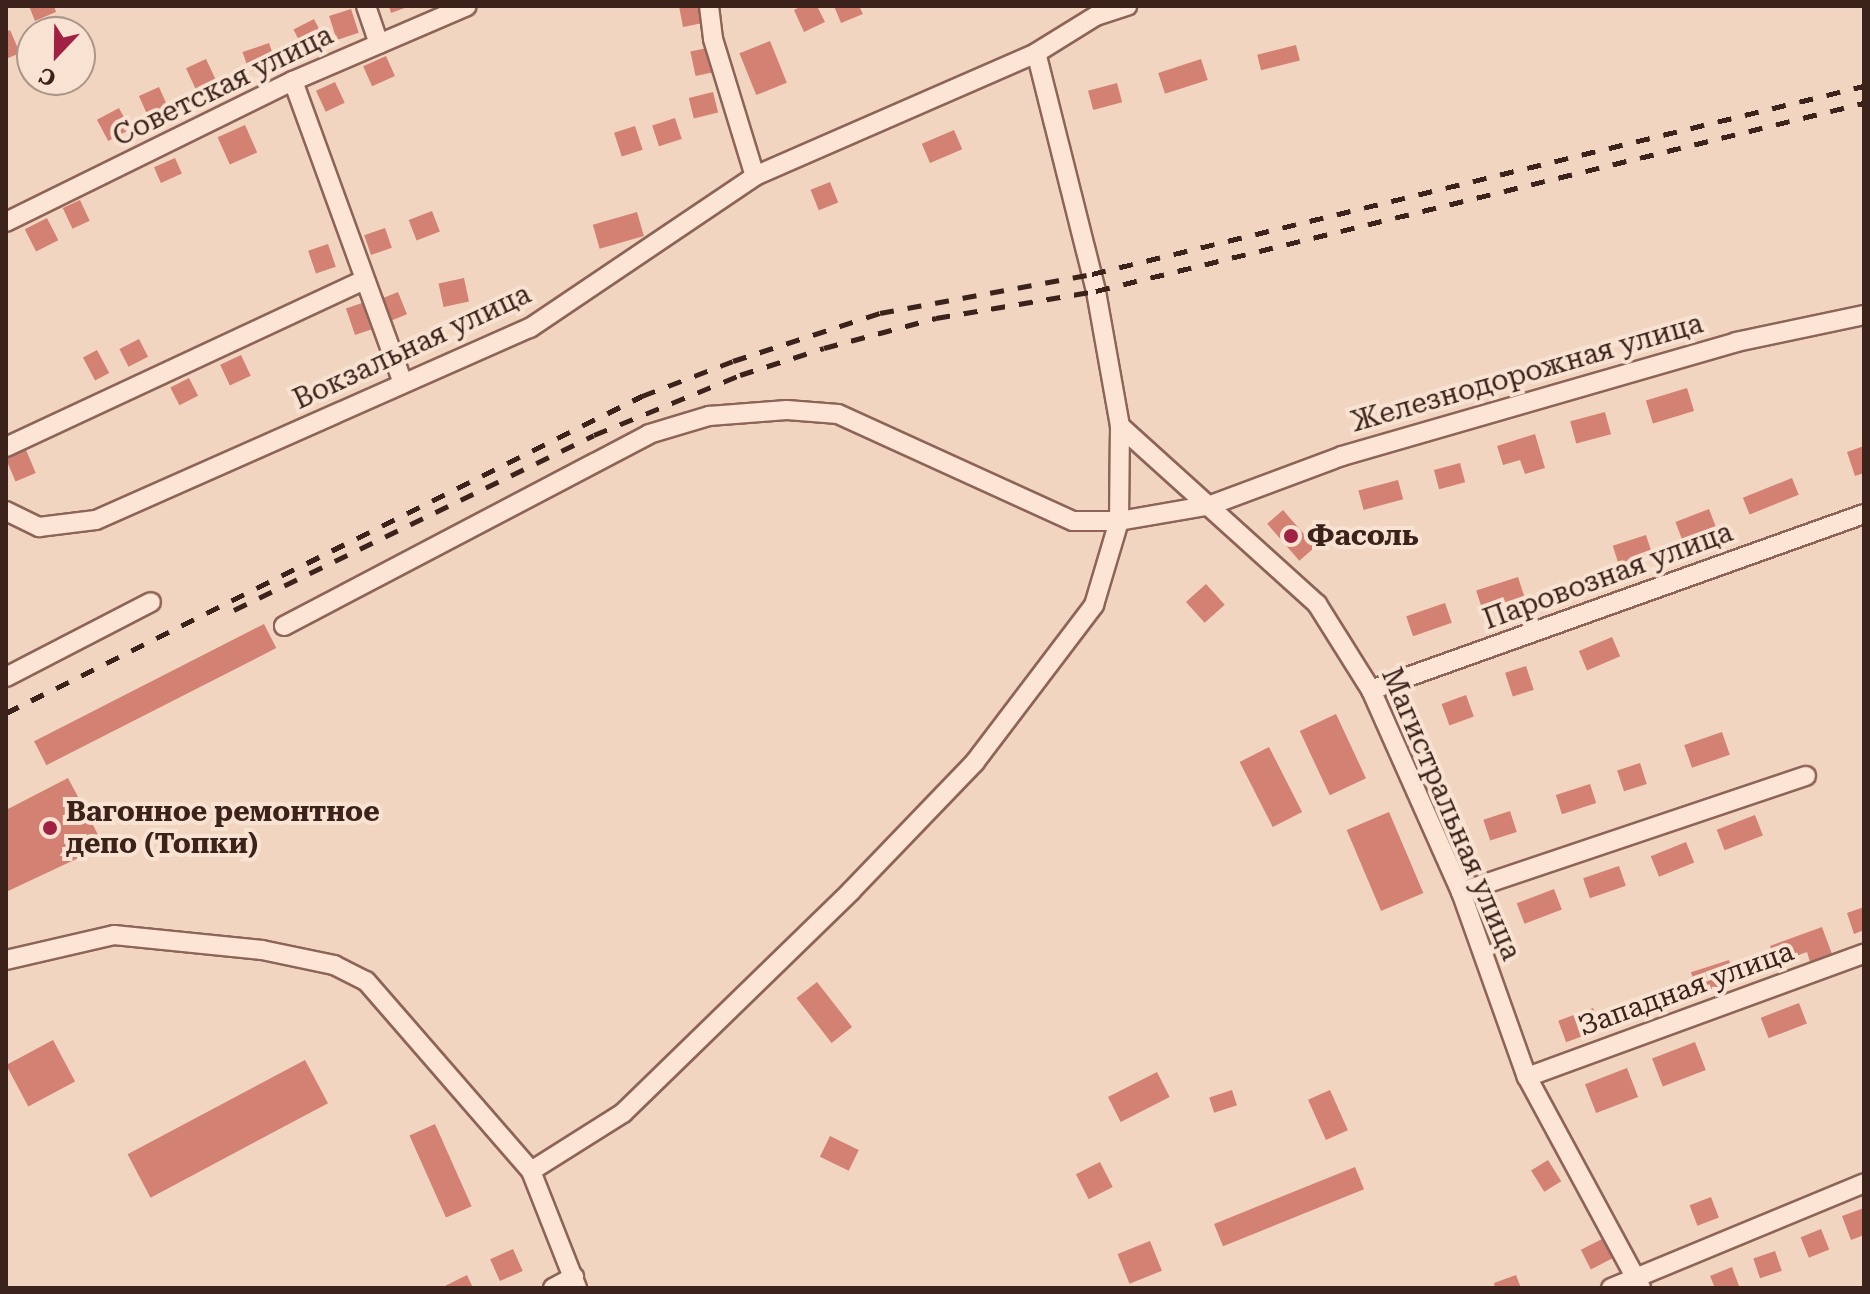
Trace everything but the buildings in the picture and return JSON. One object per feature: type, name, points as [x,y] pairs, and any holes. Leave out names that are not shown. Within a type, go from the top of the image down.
[{"type":"street","points":[[366,6],[379,44]]},
{"type":"street","name":"Советская улица","points":[[6,222],[293,81],[467,6]]},
{"type":"street","points":[[709,6],[713,39],[755,176]]},
{"type":"street","name":"Вокзальная улица","points":[[6,511],[39,527],[96,520],[530,328],[755,176],[1036,53],[1096,16],[1127,6]]},
{"type":"street","points":[[531,1171],[623,1113],[975,762],[1094,605],[1119,521],[1120,426],[1092,274],[1036,53]]},
{"type":"street","points":[[293,81],[403,383]]},
{"type":"street","points":[[6,447],[364,280]]},
{"type":"street","name":"Железнодорожная улица","points":[[284,626],[649,434],[709,416],[787,410],[838,414],[1073,521],[1119,521],[1211,505],[1342,456],[1736,342],[1864,315]]},
{"type":"street","name":"Магистральная улица","points":[[1120,426],[1317,604],[1371,690],[1461,892],[1527,1077],[1639,1282]]},
{"type":"street","name":"Паровозная улица","points":[[1371,690],[1864,514]]},
{"type":"street","points":[[6,677],[151,602]]},
{"type":"street","points":[[1461,892],[1806,776]]},
{"type":"street","points":[[6,960],[114,935],[262,950],[334,965],[366,981],[531,1171],[576,1282],[553,1288]]},
{"type":"street","name":"Западная улица","points":[[1527,1077],[1864,954]]},
{"type":"street","points":[[1611,1288],[1639,1282],[1864,1183]]},
{"type":"railway","points":[[6,713],[642,396],[733,361],[880,313],[1092,274],[1864,86]]},
{"type":"railway","points":[[234,610],[594,435],[740,375],[824,348],[936,318],[1096,291],[1864,103]]},
{"type":"place","name":"Фасоль","points":[[1291,536]]},
{"type":"place","name":"Вагонное ремонтное депо (Топки)","points":[[50,828]]}]
